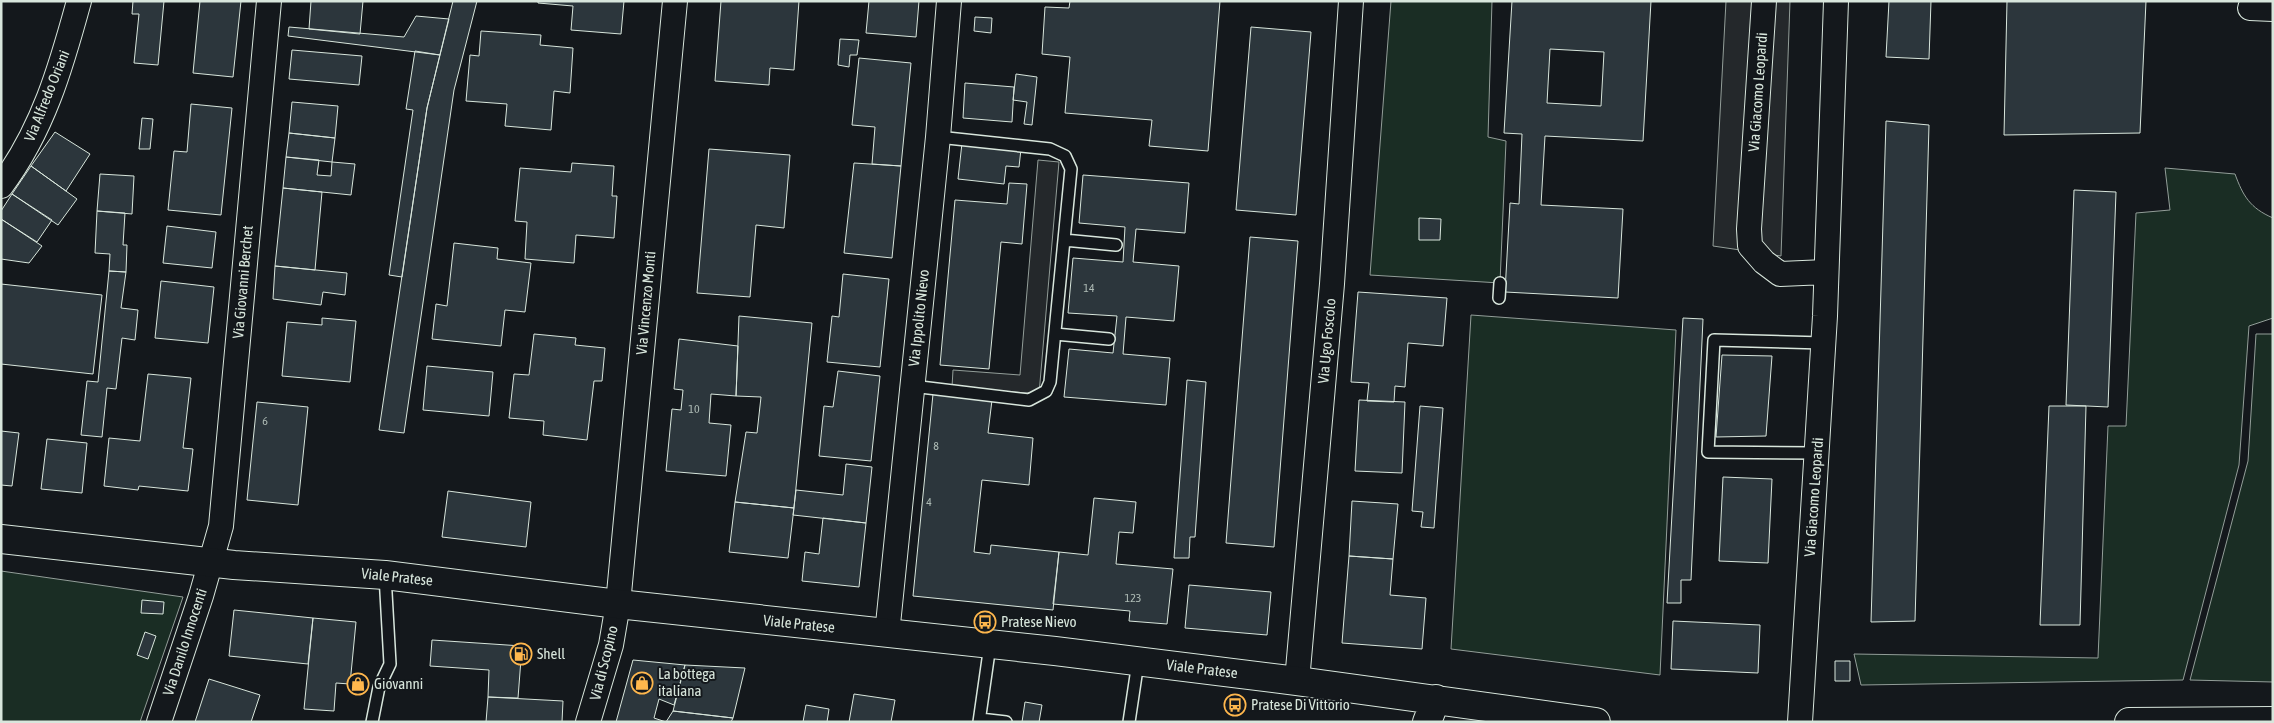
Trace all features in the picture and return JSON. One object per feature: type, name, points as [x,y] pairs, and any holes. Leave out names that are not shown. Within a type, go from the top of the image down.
[{"type":"street","name":"Via Alfredo Oriani","points":[[1,186],[35,134],[61,66],[79,1]]},
{"type":"street","name":"Via Giovanni Berchet","points":[[211,562],[221,526],[269,1]]},
{"type":"street","name":"Via Vincenzo Monti","points":[[618,604],[675,1]]},
{"type":"street","name":"Via Ippolito Nievo","points":[[887,634],[938,137],[950,1]]},
{"type":"street","name":"Via Ugo Foscolo","points":[[1297,681],[1331,294],[1351,1]]},
{"type":"street","name":"Via Giacomo Leopardi","points":[[1764,1],[1749,229],[1750,246],[1764,262],[1780,274],[1826,272]]},
{"type":"street","name":"Via Giacomo Leopardi","points":[[1800,722],[1823,343],[1836,1]]},
{"type":"street","name":"Viale Pratese","points":[[1,539],[211,562],[385,575],[618,604],[1297,681],[1431,710],[1596,722]]},
{"type":"street","name":"Via Danilo Innocenti","points":[[158,722],[211,562]]},
{"type":"street","name":"Via di Scopino","points":[[588,722],[612,645],[618,604]]},
{"type":"street","points":[[2129,722],[2273,721]]},
{"type":"lane","points":[[912,386],[1029,400],[1046,391],[1050,382],[1070,174],[1065,156],[1050,149],[938,137]]},
{"type":"lane","points":[[1064,240],[1116,245]]},
{"type":"lane","points":[[1499,298],[1500,283]]},
{"type":"lane","points":[[1055,334],[1109,338]]},
{"type":"lane","points":[[1816,453],[1708,452],[1714,340],[1823,343]]},
{"type":"lane","points":[[372,722],[379,687],[390,664],[385,575]]},
{"type":"lane","points":[[990,645],[980,720],[1006,722]]},
{"type":"lane","points":[[1129,722],[1138,662]]},
{"type":"green space","points":[[1391,1],[1492,1],[1488,137],[1506,141],[1500,283],[1370,275]]},
{"type":"green space","points":[[2165,168],[2235,174],[2248,201],[2258,210],[2273,218],[2273,318],[2249,326],[2239,465],[2183,680],[1861,685],[1854,654],[2098,658],[2108,426],[2126,426],[2136,213],[2170,210]]},
{"type":"green space","points":[[1471,315],[1676,330],[1660,675],[1451,649]]},
{"type":"green space","points":[[2256,334],[2273,334],[2273,682],[2190,680],[2248,461]]},
{"type":"green space","points":[[1,571],[183,597],[140,722],[1,722]]},
{"type":"shaded area","points":[[1726,1],[1790,1],[1781,256],[1713,246]]},
{"type":"shaded area","points":[[1038,160],[1059,162],[1039,394],[952,387],[953,370],[1020,375]]},
{"type":"building","points":[[133,1],[164,1],[158,65],[134,63],[139,14],[132,14]]},
{"type":"building","points":[[200,1],[241,1],[233,77],[193,73]]},
{"type":"building","points":[[311,1],[363,1],[360,34],[309,29]]},
{"type":"building","points":[[453,1],[477,1],[454,90],[404,433],[379,430],[427,108]]},
{"type":"building","points":[[538,1],[624,1],[621,34],[571,30],[573,6],[538,3]]},
{"type":"building","points":[[721,1],[799,1],[794,70],[770,68],[769,85],[715,81]]},
{"type":"building","points":[[869,1],[919,1],[916,37],[866,33]]},
{"type":"building","points":[[1070,1],[1220,1],[1208,151],[1149,146],[1152,120],[1065,113],[1070,57],[1042,54],[1045,7],[1069,8]]},
{"type":"building","points":[[1512,1],[1651,1],[1643,141],[1545,136],[1541,205],[1623,209],[1618,298],[1505,292],[1510,203],[1519,204],[1522,134],[1504,133]],"holes":[[[1550,49],[1604,52],[1601,106],[1547,103]]]},
{"type":"building","points":[[1889,1],[1931,1],[1929,59],[1886,57]]},
{"type":"building","points":[[2007,1],[2146,1],[2140,133],[2004,135]]},
{"type":"building","points":[[416,16],[449,19],[440,55],[288,36],[289,27],[404,37]]},
{"type":"building","points":[[975,17],[992,18],[991,33],[974,31]]},
{"type":"building","points":[[1251,27],[1311,32],[1296,215],[1236,210]]},
{"type":"building","points":[[481,31],[541,35],[540,45],[573,48],[570,93],[554,91],[551,130],[505,126],[507,104],[466,101],[470,55],[479,56]]},
{"type":"building","points":[[840,39],[859,40],[857,55],[850,55],[849,67],[838,65]]},
{"type":"building","points":[[292,50],[362,56],[359,85],[289,79]]},
{"type":"building","points":[[415,51],[440,55],[427,108],[402,277],[389,275],[413,110],[406,109]]},
{"type":"building","points":[[859,58],[911,63],[901,166],[872,164],[875,127],[852,125]]},
{"type":"building","points":[[1016,74],[1037,77],[1032,125],[1024,124],[1027,102],[1013,100]]},
{"type":"building","points":[[965,83],[1014,87],[1012,122],[963,118]]},
{"type":"building","points":[[292,102],[338,106],[335,138],[289,133]]},
{"type":"building","points":[[191,104],[232,108],[221,215],[168,210],[174,151],[187,152]]},
{"type":"building","points":[[142,118],[153,119],[150,149],[139,149]]},
{"type":"building","points":[[1886,121],[1929,125],[1915,621],[1871,622]]},
{"type":"building","points":[[55,132],[90,154],[66,191],[31,166]]},
{"type":"building","points":[[289,133],[335,138],[332,162],[286,157]]},
{"type":"building","points":[[962,143],[1021,149],[1019,167],[1006,166],[1004,184],[958,179]]},
{"type":"building","points":[[709,149],[790,155],[784,228],[756,225],[750,297],[697,293]]},
{"type":"building","points":[[286,157],[319,160],[317,175],[331,176],[332,162],[355,164],[351,195],[283,188]]},
{"type":"building","points":[[572,163],[614,166],[612,196],[617,196],[614,238],[576,235],[574,263],[525,259],[527,222],[515,221],[520,168],[571,172]]},
{"type":"building","points":[[854,163],[901,166],[892,258],[844,253]]},
{"type":"building","points":[[31,166],[77,199],[58,225],[12,194]]},
{"type":"building","points":[[100,174],[134,176],[132,214],[97,211]]},
{"type":"building","points":[[1083,175],[1189,183],[1185,233],[1136,229],[1133,262],[1179,266],[1174,321],[1126,317],[1123,354],[1170,358],[1166,405],[1064,397],[1069,349],[1113,353],[1117,316],[1068,313],[1073,258],[1123,262],[1125,227],[1079,223]]},
{"type":"building","points":[[1009,183],[1027,184],[1022,244],[1001,242],[989,369],[940,365],[955,200],[1007,204]]},
{"type":"building","points":[[283,188],[322,192],[315,270],[275,266]]},
{"type":"building","points":[[2074,190],[2116,192],[2108,407],[2066,405]]},
{"type":"building","points":[[12,194],[52,220],[37,242],[1,219],[1,211]]},
{"type":"building","points":[[97,211],[125,213],[123,245],[127,245],[126,272],[109,271],[110,254],[95,253]]},
{"type":"building","points":[[1419,218],[1441,219],[1440,240],[1419,240]]},
{"type":"building","points":[[1,219],[42,246],[29,263],[1,259]]},
{"type":"building","points":[[167,226],[216,232],[212,268],[163,263]]},
{"type":"building","points":[[1250,237],[1298,241],[1274,547],[1226,543]]},
{"type":"building","points":[[454,243],[498,248],[497,259],[531,263],[525,312],[505,310],[501,346],[432,339],[436,304],[447,306]]},
{"type":"building","points":[[275,266],[347,273],[345,295],[323,292],[321,305],[273,299]]},
{"type":"building","points":[[109,271],[126,272],[121,308],[138,310],[135,340],[122,338],[116,389],[107,388],[102,437],[81,435],[87,381],[98,382]]},
{"type":"building","points":[[843,274],[889,279],[880,367],[827,362],[832,316],[839,317]]},
{"type":"building","points":[[161,281],[214,287],[208,343],[155,338]]},
{"type":"building","points":[[1,284],[102,295],[93,374],[1,364]]},
{"type":"building","points":[[1358,292],[1447,298],[1443,346],[1408,343],[1405,387],[1395,386],[1394,402],[1367,401],[1369,383],[1351,382]]},
{"type":"building","points":[[739,316],[812,323],[794,508],[735,502],[746,432],[757,433],[761,397],[736,396]]},
{"type":"building","points":[[322,318],[356,321],[350,382],[282,376],[287,322],[322,325]]},
{"type":"building","points":[[1683,318],[1703,319],[1691,580],[1681,580],[1681,603],[1667,603]]},
{"type":"building","points":[[534,334],[576,338],[575,345],[605,348],[602,381],[594,381],[587,440],[543,435],[544,421],[509,418],[514,374],[529,375]]},
{"type":"building","points":[[679,339],[738,346],[736,396],[711,394],[709,423],[731,425],[726,476],[666,471],[672,409],[681,410],[683,390],[674,389]]},
{"type":"building","points":[[1722,355],[1772,356],[1766,436],[1716,437]]},
{"type":"building","points":[[427,366],[493,372],[489,416],[423,410]]},
{"type":"building","points":[[838,371],[880,376],[871,461],[819,456],[824,406],[833,407]]},
{"type":"building","points":[[148,374],[191,378],[183,448],[193,449],[188,491],[139,486],[138,490],[104,486],[109,438],[140,441]]},
{"type":"building","points":[[1187,380],[1206,382],[1195,537],[1190,537],[1189,558],[1174,558]]},
{"type":"building","points":[[933,394],[992,400],[988,433],[1033,438],[1029,485],[982,480],[974,552],[990,554],[991,545],[1059,552],[1053,610],[913,596]]},
{"type":"building","points":[[1359,400],[1405,402],[1402,473],[1355,471]]},
{"type":"building","points":[[257,402],[308,407],[298,505],[247,500]]},
{"type":"building","points":[[1420,406],[1443,408],[1434,528],[1421,527],[1423,512],[1412,511]]},
{"type":"building","points":[[2049,406],[2086,406],[2080,625],[2040,625]]},
{"type":"building","points":[[1,431],[19,433],[12,486],[1,485]]},
{"type":"building","points":[[47,439],[87,443],[82,493],[41,489]]},
{"type":"building","points":[[846,464],[872,467],[866,523],[793,515],[796,490],[843,495]]},
{"type":"building","points":[[1723,477],[1772,479],[1768,563],[1719,561]]},
{"type":"building","points":[[448,491],[531,502],[526,547],[442,537]]},
{"type":"building","points":[[1094,498],[1136,502],[1133,533],[1119,532],[1116,564],[1173,569],[1167,624],[1129,621],[1130,611],[1053,604],[1059,552],[1088,555]]},
{"type":"building","points":[[1352,501],[1398,504],[1393,559],[1349,556]]},
{"type":"building","points":[[735,502],[794,508],[788,558],[729,552]]},
{"type":"building","points":[[823,518],[866,523],[859,587],[802,581],[805,552],[819,554]]},
{"type":"building","points":[[1349,556],[1393,559],[1390,595],[1426,598],[1422,649],[1342,643]]},
{"type":"building","points":[[1189,585],[1271,592],[1267,635],[1185,628]]},
{"type":"building","points":[[142,600],[164,602],[163,614],[141,613]]},
{"type":"building","points":[[234,610],[313,618],[308,664],[229,656]]},
{"type":"building","points":[[313,618],[356,622],[350,684],[336,683],[334,711],[304,709]]},
{"type":"building","points":[[1673,621],[1760,625],[1758,673],[1671,669]]},
{"type":"building","points":[[145,632],[156,636],[148,659],[137,655]]},
{"type":"building","points":[[432,640],[522,646],[518,698],[488,697],[489,670],[430,666]]},
{"type":"building","points":[[633,660],[685,665],[674,705],[659,699],[654,718],[666,722],[616,722]]},
{"type":"building","points":[[1835,661],[1850,661],[1850,681],[1835,681]]},
{"type":"building","points":[[685,665],[745,668],[733,718],[673,711]]},
{"type":"building","points":[[209,679],[260,695],[251,722],[195,722]]},
{"type":"building","points":[[854,694],[895,700],[891,722],[849,722]]},
{"type":"building","points":[[488,697],[563,701],[562,722],[486,722]]},
{"type":"building","points":[[1025,702],[1042,705],[1039,722],[1022,722]]},
{"type":"building","points":[[806,705],[829,709],[827,722],[803,722]]},
{"type":"building","points":[[673,711],[733,718],[731,722],[666,722]]},
{"type":"place","name":"Pratese Nievo","points":[[985,622]]},
{"type":"place","name":"Shell","points":[[521,654]]},
{"type":"place","name":"La bottega italiana","points":[[642,683]]},
{"type":"place","name":"Giovanni","points":[[358,684]]},
{"type":"place","name":"Pratese Di Vittorio","points":[[1235,705]]}]
